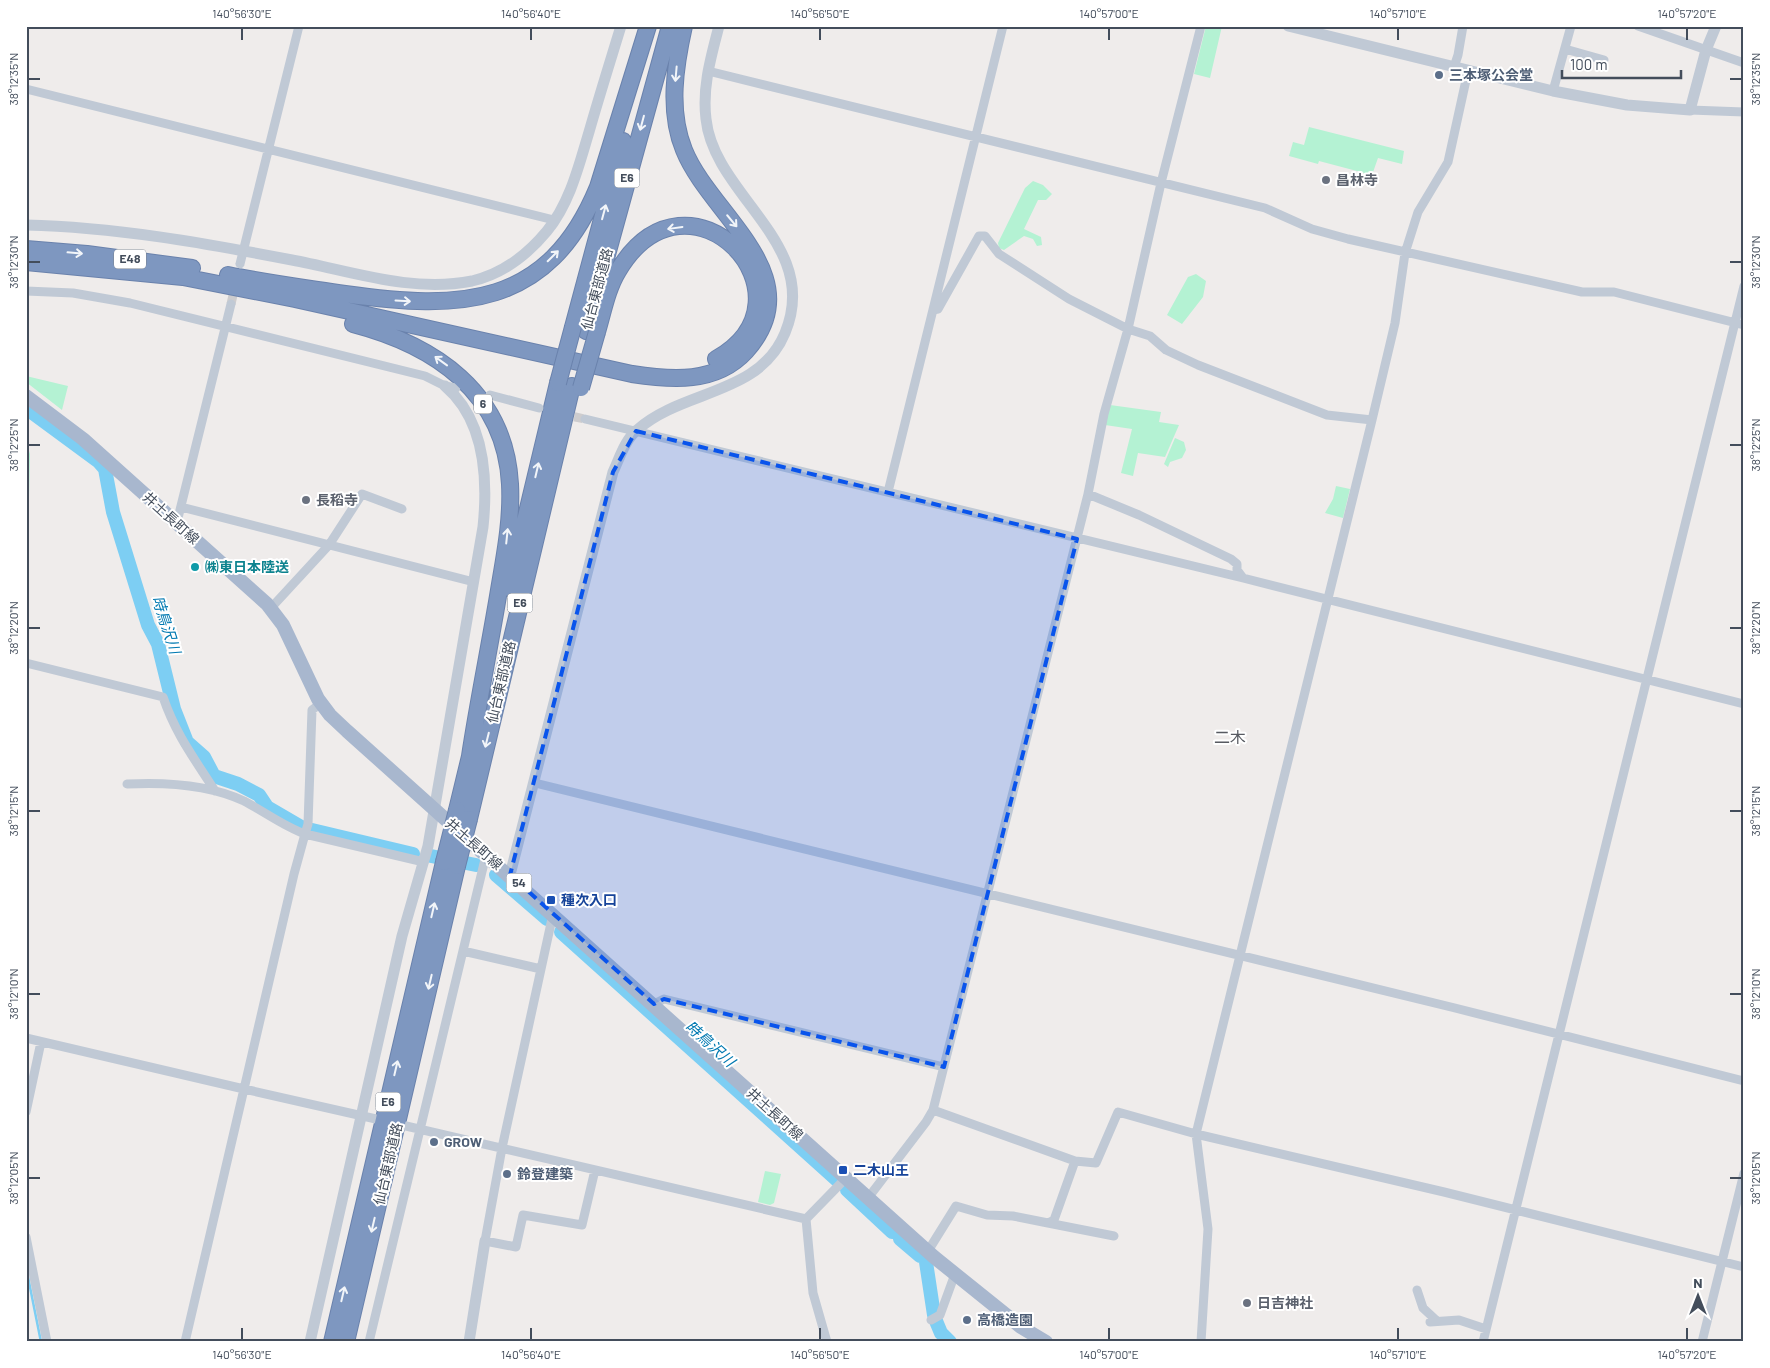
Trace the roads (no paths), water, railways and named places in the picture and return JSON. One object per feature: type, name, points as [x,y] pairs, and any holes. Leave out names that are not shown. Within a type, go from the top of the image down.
[{"type":"highway","points":[[237,270],[389,300],[432,302],[469,300],[518,283],[546,263],[569,239],[590,207],[648,26]]},
{"type":"highway","name":"仙台東部道路","points":[[332,1342],[463,815],[538,525],[656,26]]},
{"type":"highway","name":"仙台東部道路","points":[[585,330],[670,26]]},
{"type":"highway","points":[[154,275],[183,277],[295,299],[632,374],[690,378],[719,370],[742,355],[752,344],[764,320],[768,293],[762,265],[753,249],[701,180],[684,148],[676,115],[674,93],[675,73],[684,26]]},
{"type":"highway","points":[[237,270],[279,289],[649,368],[681,369],[695,367],[718,358],[728,352],[744,336],[750,326],[756,304],[756,291],[751,270],[740,250],[716,232],[688,226],[663,230],[641,243],[617,272],[585,330]]},
{"type":"highway","name":"E48","points":[[26,249],[237,270]]},
{"type":"highway","name":"E48","points":[[26,262],[95,267],[154,275]]},
{"type":"highway","name":"6","points":[[154,275],[295,308],[395,336],[438,358],[454,370],[478,396],[503,445],[508,466],[510,501],[505,552],[470,756]]},
{"type":"highway","name":"仙台東部道路","points":[[463,815],[470,756],[571,386]]},
{"type":"highway","name":"仙台東部道路","points":[[346,1342],[451,864]]},
{"type":"main road","name":"井土長町線","points":[[26,396],[83,439],[177,522],[270,609],[283,625],[321,703],[347,731],[928,1251],[1020,1327],[1046,1342]]},
{"type":"street","points":[[237,270],[299,26]]},
{"type":"street","points":[[26,225],[110,231],[243,251],[404,283],[448,284],[495,274],[512,264],[528,251],[554,220],[575,177],[621,26]]},
{"type":"street","points":[[510,875],[613,472],[626,443],[636,430],[664,411],[746,378],[762,366],[776,351],[790,318],[792,288],[788,268],[780,248],[716,155],[706,120],[705,82],[719,26]]},
{"type":"street","points":[[888,492],[1003,26]]},
{"type":"street","points":[[868,1198],[933,1110],[1077,539],[1104,414],[1128,329],[1161,183],[1201,26]]},
{"type":"street","points":[[1288,26],[1553,91],[1628,105],[1744,112]]},
{"type":"street","points":[[1454,67],[1463,26]]},
{"type":"street","points":[[1553,91],[1571,26]]},
{"type":"street","points":[[1638,26],[1744,63]]},
{"type":"street","points":[[1690,110],[1706,50],[1716,26]]},
{"type":"street","points":[[1564,49],[1604,60]]},
{"type":"street","points":[[1201,1342],[1208,1229],[1196,1134],[1329,600],[1395,323],[1405,252],[1418,212],[1448,162],[1468,70]]},
{"type":"street","points":[[708,71],[1265,208],[1312,228],[1405,252],[1582,292],[1614,292],[1739,324]]},
{"type":"street","points":[[26,89],[554,220]]},
{"type":"street","points":[[933,310],[938,309],[979,236],[985,236],[999,254],[1029,274],[1069,299],[1128,329],[1150,336],[1166,350],[1198,365],[1327,415],[1372,420]]},
{"type":"street","points":[[1483,1342],[1646,680],[1739,324],[1744,286]]},
{"type":"street","points":[[26,291],[73,293],[130,303],[439,381],[450,387],[472,425],[480,446],[485,472],[486,498],[483,527],[424,862],[402,936],[310,1342]]},
{"type":"street","points":[[177,522],[231,304]]},
{"type":"street","points":[[490,396],[539,408]]},
{"type":"street","points":[[585,420],[636,430],[1243,578],[1744,704]]},
{"type":"street","points":[[270,609],[329,545],[362,494],[402,509]]},
{"type":"street","points":[[1088,494],[1139,515],[1231,559],[1237,564],[1237,570],[1243,578]]},
{"type":"street","points":[[181,506],[474,582]]},
{"type":"street","points":[[26,663],[163,697],[173,725],[183,744],[215,791]]},
{"type":"street","points":[[185,1342],[294,874],[308,824],[312,710],[321,703]]},
{"type":"street","points":[[535,783],[988,893],[1744,1081]]},
{"type":"street","points":[[127,784],[170,784],[195,786],[215,791],[243,801],[292,829],[305,834],[424,862]]},
{"type":"street","points":[[368,1342],[486,855]]},
{"type":"street","points":[[469,1342],[502,1148],[553,914]]},
{"type":"street","points":[[463,951],[541,969]]},
{"type":"street","points":[[654,1004],[664,999],[944,1067]]},
{"type":"street","points":[[26,1038],[376,1119]]},
{"type":"street","points":[[26,1112],[41,1042]]},
{"type":"street","points":[[933,1110],[1074,1160],[1096,1163],[1118,1112],[1196,1134],[1444,1192],[1744,1267]]},
{"type":"street","points":[[406,1126],[806,1219]]},
{"type":"street","points":[[1048,1222],[1054,1220],[1074,1160]]},
{"type":"street","points":[[486,1241],[516,1247],[523,1215],[582,1224],[595,1170]]},
{"type":"street","points":[[1702,1342],[1744,1173]]},
{"type":"street","points":[[827,1342],[813,1293],[806,1219],[846,1178]]},
{"type":"street","points":[[928,1251],[956,1206],[987,1215],[1013,1216],[1114,1236]]},
{"type":"street","points":[[26,1237],[47,1342]]},
{"type":"street","points":[[931,1320],[940,1315],[955,1274]]},
{"type":"street","points":[[1417,1290],[1423,1308],[1433,1322],[1459,1320],[1486,1329]]},
{"type":"waterway","name":"時鳥沢川","points":[[26,408],[98,461],[105,469],[113,512],[148,625],[158,644],[174,709],[187,742],[204,757],[214,776],[238,784],[259,795],[267,807],[303,828]]},
{"type":"waterway","name":"時鳥沢川","points":[[312,830],[413,854]]},
{"type":"waterway","name":"時鳥沢川","points":[[431,856],[476,865]]},
{"type":"waterway","name":"時鳥沢川","points":[[496,875],[547,919]]},
{"type":"waterway","name":"時鳥沢川","points":[[561,932],[837,1180]]},
{"type":"waterway","name":"時鳥沢川","points":[[847,1190],[892,1232]]},
{"type":"waterway","name":"時鳥沢川","points":[[900,1239],[920,1256]]},
{"type":"waterway","name":"時鳥沢川","points":[[926,1262],[934,1315]]},
{"type":"waterway","points":[[26,1267],[41,1342]]},
{"type":"waterway","name":"時鳥沢川","points":[[936,1321],[941,1333],[950,1342]]},
{"type":"tunnel","points":[[231,304],[240,264]]},
{"type":"tunnel","points":[[561,414],[585,419]]},
{"type":"place","name":"三本塚公会堂","points":[[1439,75]]},
{"type":"place","name":"昌林寺","points":[[1326,180]]},
{"type":"place","name":"長稻寺","points":[[306,500]]},
{"type":"place","name":"㈱東日本陸送","points":[[195,567]]},
{"type":"place","name":"種次入口","points":[[551,900]]},
{"type":"place","name":"GROW","points":[[434,1142]]},
{"type":"place","name":"二木山王","points":[[843,1170]]},
{"type":"place","name":"鈴登建築","points":[[507,1174]]},
{"type":"place","name":"日吉神社","points":[[1247,1303]]},
{"type":"place","name":"高橋造園","points":[[967,1320]]},
{"type":"district","name":"二木","points":[[1230,737]]}]
